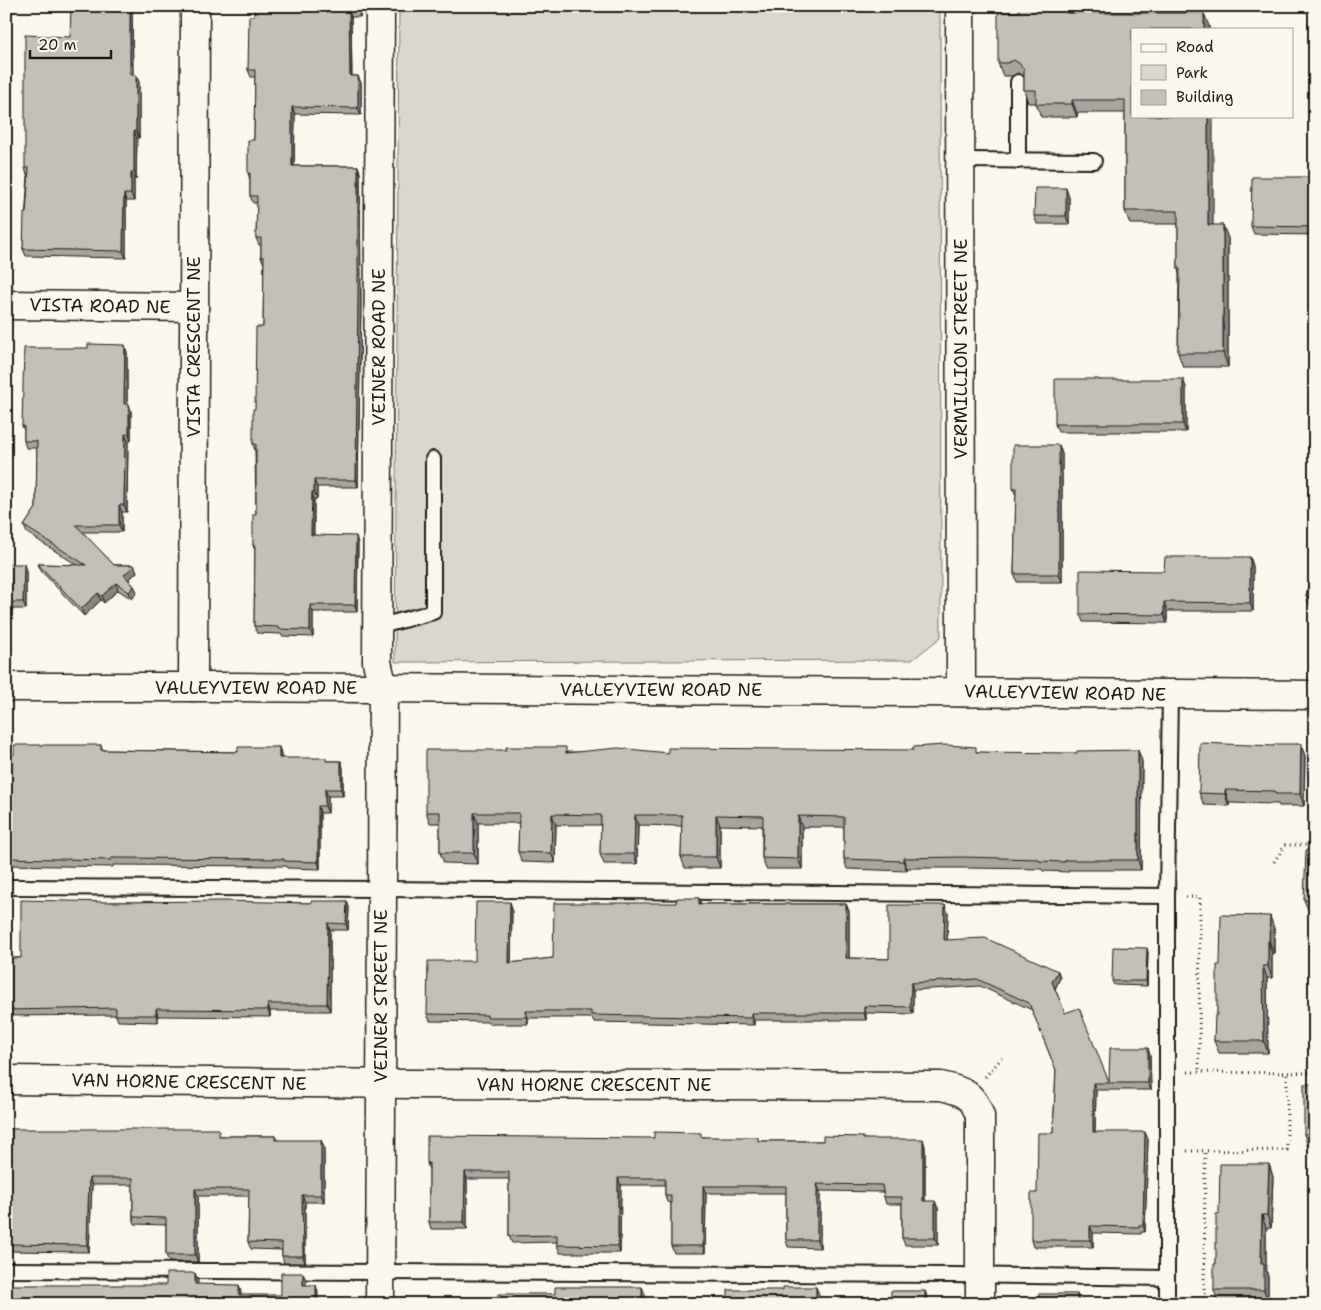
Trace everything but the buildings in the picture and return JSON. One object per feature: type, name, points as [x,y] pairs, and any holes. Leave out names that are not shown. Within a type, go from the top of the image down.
[{"type":"street","name":"VISTA CRESCENT NE","points":[[193,687],[195,6]]},
{"type":"street","name":"VEINER ROAD NE","points":[[380,6],[377,662],[383,688]]},
{"type":"street","name":"VERMILLION STREET NE","points":[[960,6],[960,692]]},
{"type":"street","name":"VISTA ROAD NE","points":[[6,305],[194,307]]},
{"type":"street","name":"VALLEYVIEW ROAD NE","points":[[6,687],[1315,695]]},
{"type":"street","name":"VEINER STREET NE","points":[[380,1304],[383,688]]},
{"type":"street","name":"VAN HORNE CRESCENT NE","points":[[6,1080],[381,1084],[941,1086],[956,1089],[969,1095],[977,1105],[980,1116],[980,1304]]},
{"type":"lane","points":[[1018,82],[1018,161]]},
{"type":"lane","points":[[960,160],[1094,161]]},
{"type":"lane","points":[[377,627],[433,612],[433,459]]},
{"type":"lane","points":[[1167,1304],[1166,1072],[1170,694]]},
{"type":"lane","points":[[6,887],[1167,896]]},
{"type":"lane","points":[[6,1270],[980,1275],[1167,1278]]},
{"type":"path","points":[[1274,862],[1285,845],[1315,845]]},
{"type":"path","points":[[1167,896],[1200,897],[1199,1072]]},
{"type":"path","points":[[1166,1072],[1315,1073]]},
{"type":"path","points":[[1166,1151],[1287,1150],[1287,1073]]},
{"type":"path","points":[[1204,1304],[1205,1151]]},
{"type":"green space","points":[[399,6],[940,6],[941,637],[912,660],[395,662]]}]
